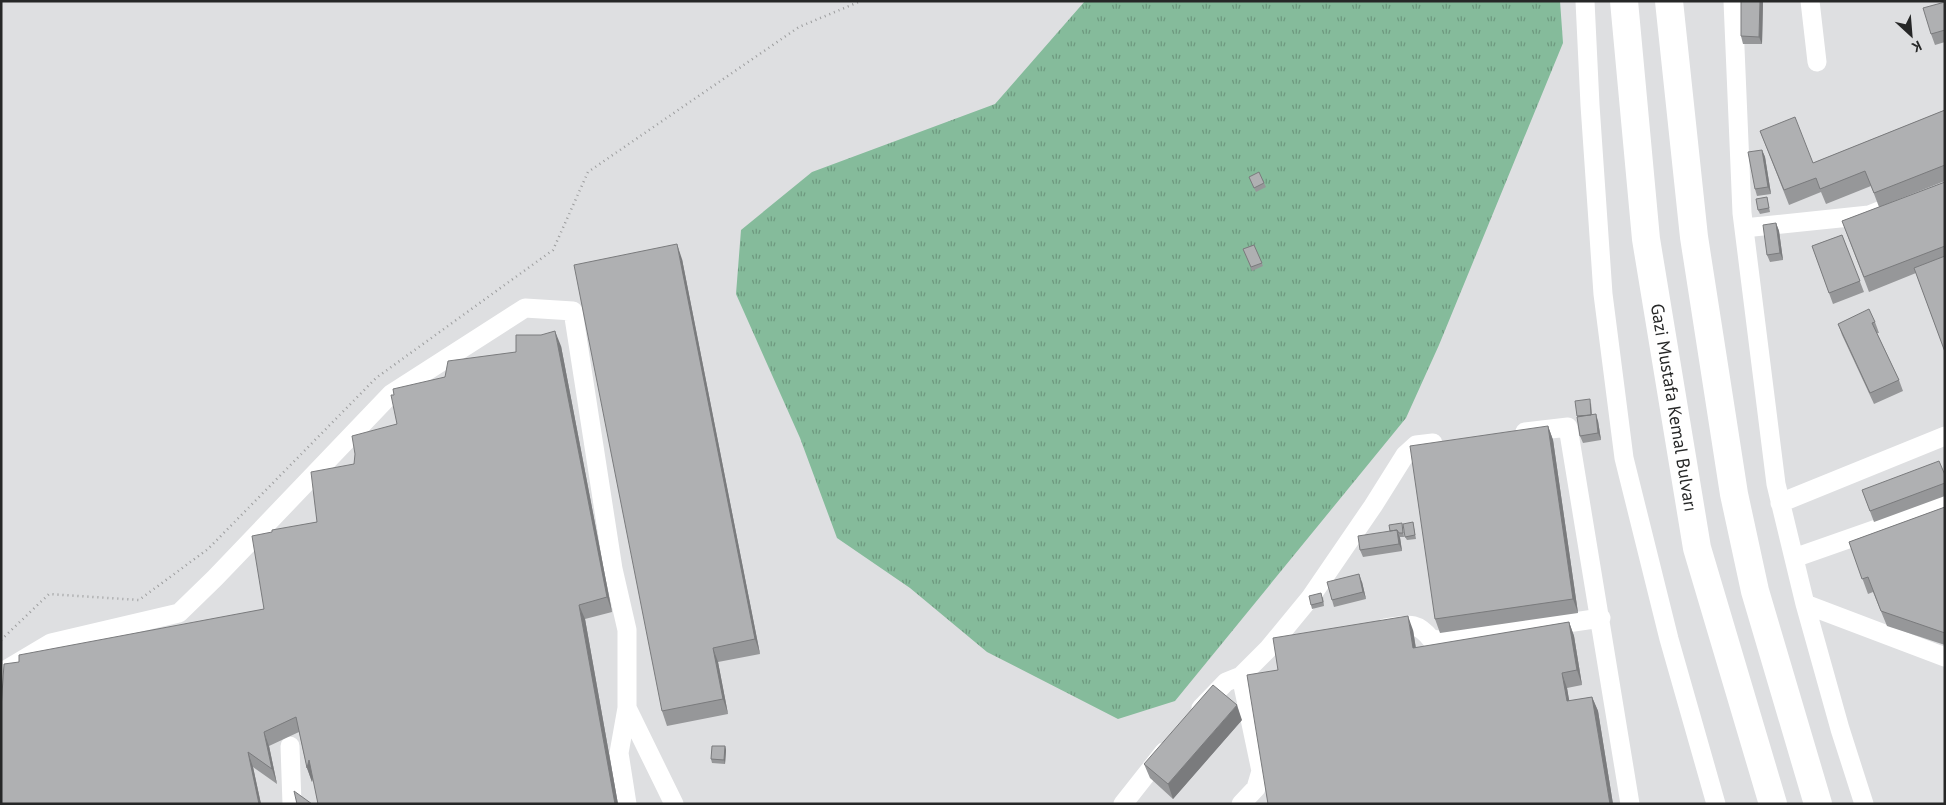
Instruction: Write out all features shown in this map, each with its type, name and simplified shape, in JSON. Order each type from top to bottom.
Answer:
[{"type":"highway","name":"Gazi Mustafa Kemal Bulvarı","points":[[1624,1],[1646,239],[1697,548],[1772,804]]},
{"type":"highway","points":[[1669,1],[1694,238],[1734,494],[1754,591],[1818,804]]},
{"type":"street","points":[[1585,1],[1602,294],[1624,458],[1669,639],[1716,804]]},
{"type":"street","points":[[1733,1],[1744,228],[1776,484],[1805,604],[1840,729],[1864,804]]},
{"type":"street","points":[[1810,1],[1817,62]]},
{"type":"street","points":[[1744,228],[1869,215],[1894,205]]},
{"type":"street","points":[[1,674],[51,643],[179,613],[215,578],[391,394],[525,308],[573,311],[613,569],[626,630],[627,708],[618,753],[627,804]]},
{"type":"street","points":[[1511,434],[1568,427],[1601,618],[1630,804]]},
{"type":"street","points":[[1780,503],[1945,436]]},
{"type":"street","points":[[1187,724],[1226,682],[1241,676],[1268,649],[1310,598],[1373,506],[1405,455],[1416,445],[1454,441]]},
{"type":"street","points":[[1794,558],[1945,505]]},
{"type":"street","points":[[1805,604],[1945,657]]},
{"type":"street","points":[[1366,632],[1412,624],[1424,630],[1431,640],[1445,641],[1601,618]]},
{"type":"street","points":[[1268,649],[1292,644]]},
{"type":"street","points":[[1241,676],[1261,771],[1256,788],[1241,804]]},
{"type":"street","points":[[627,708],[674,804]]},
{"type":"street","points":[[1123,804],[1175,739]]},
{"type":"street","points":[[290,746],[292,804]]},
{"type":"path","points":[[1,640],[49,594],[139,600],[208,549],[376,378],[553,250],[588,172],[798,27],[861,1]]},
{"type":"green space","points":[[1085,1],[1560,1],[1563,43],[1439,345],[1406,418],[1175,701],[1118,719],[987,652],[910,588],[837,538],[800,438],[736,294],[741,230],[812,172],[995,104]]},
{"type":"building","points":[[1741,1],[1760,1],[1759,37],[1741,36]]},
{"type":"building","points":[[1945,2],[1945,30],[1931,34],[1923,8]]},
{"type":"building","points":[[1945,110],[1945,165],[1874,193],[1865,171],[1820,189],[1816,178],[1784,190],[1760,131],[1795,117],[1813,163]]},
{"type":"building","points":[[1762,150],[1768,187],[1755,189],[1748,152]]},
{"type":"building","points":[[1259,172],[1264,183],[1254,188],[1249,177]]},
{"type":"building","points":[[1945,182],[1945,246],[1864,277],[1842,221]]},
{"type":"building","points":[[1767,197],[1769,208],[1758,210],[1756,199]]},
{"type":"building","points":[[1776,223],[1780,253],[1767,255],[1763,225]]},
{"type":"building","points":[[1842,235],[1860,281],[1829,293],[1812,246]]},
{"type":"building","points":[[677,244],[755,639],[713,648],[723,699],[662,711],[574,265]]},
{"type":"building","points":[[1254,245],[1262,263],[1251,267],[1243,249]]},
{"type":"building","points":[[1945,256],[1945,352],[1914,268]]},
{"type":"building","points":[[1869,309],[1875,322],[1872,323],[1899,380],[1870,393],[1838,324]]},
{"type":"building","points":[[555,331],[607,597],[579,605],[615,804],[318,804],[309,760],[307,768],[296,717],[264,732],[272,769],[248,752],[259,804],[1,804],[1,709],[4,664],[19,662],[19,655],[264,609],[252,536],[272,532],[272,530],[317,522],[311,472],[354,464],[355,454],[352,436],[397,424],[391,395],[394,395],[393,389],[445,377],[448,361],[516,352],[516,335],[541,335]]},
{"type":"building","points":[[1590,399],[1591,415],[1577,416],[1575,401]]},
{"type":"building","points":[[1596,414],[1598,433],[1580,436],[1577,417]]},
{"type":"building","points":[[1548,426],[1573,599],[1435,619],[1410,446]]},
{"type":"building","points":[[1939,461],[1945,475],[1945,483],[1870,511],[1862,490]]},
{"type":"building","points":[[1945,507],[1945,633],[1881,611],[1868,577],[1862,579],[1849,542]]},
{"type":"building","points":[[1413,522],[1415,535],[1405,537],[1403,524]]},
{"type":"building","points":[[1402,523],[1403,533],[1399,533],[1397,530],[1390,531],[1389,525]]},
{"type":"building","points":[[1397,530],[1399,544],[1360,550],[1358,536]]},
{"type":"building","points":[[1359,574],[1363,592],[1332,600],[1327,582]]},
{"type":"building","points":[[1321,593],[1323,602],[1311,605],[1309,596]]},
{"type":"building","points":[[1408,616],[1413,648],[1569,622],[1577,670],[1562,673],[1567,701],[1592,697],[1610,804],[1268,804],[1247,675],[1278,670],[1273,638]]},
{"type":"building","points":[[1213,685],[1237,705],[1168,784],[1144,764]]},
{"type":"building","points":[[712,746],[725,746],[724,760],[711,759]]},
{"type":"building","points":[[294,791],[312,804],[297,804]]}]
